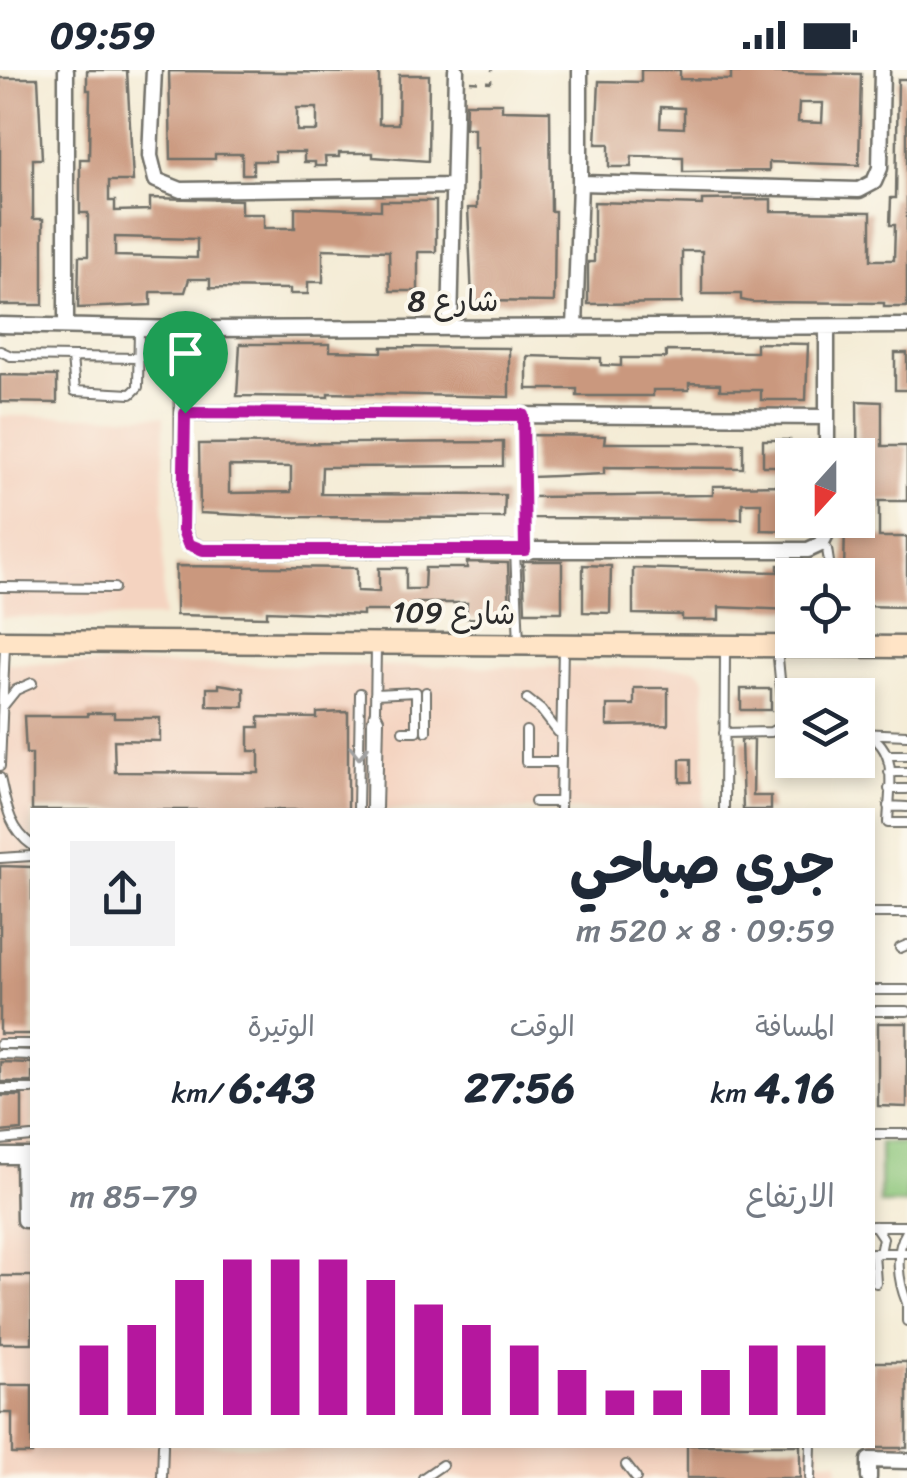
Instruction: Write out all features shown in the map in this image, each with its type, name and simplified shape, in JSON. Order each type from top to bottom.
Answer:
[{"type":"street","points":[[66,70],[66,326]]},
{"type":"street","points":[[154,70],[150,156],[156,180],[181,190],[453,186]]},
{"type":"street","points":[[575,328],[580,70]]},
{"type":"street","points":[[580,183],[860,190],[874,182],[880,168],[882,70]]},
{"type":"street","points":[[450,328],[456,75]]},
{"type":"street","name":"شارع 8","points":[[0,325],[184,329],[907,326]]},
{"type":"street","points":[[828,326],[828,438]]},
{"type":"street","points":[[184,329],[183,530],[188,544],[203,550],[808,550],[822,544],[825,538]]},
{"type":"street","points":[[185,413],[827,417]]},
{"type":"street","name":"شارع 109","points":[[2,641],[775,646]]},
{"type":"street","name":"شارع 109","points":[[875,645],[907,647]]},
{"type":"street","points":[[0,1156],[28,1156],[24,1220],[30,1220]]},
{"type":"street","points":[[869,1478],[869,1460],[907,1461]]},
{"type":"lane","points":[[72,357],[75,391],[131,394],[136,390],[139,328]]},
{"type":"lane","points":[[0,351],[10,356],[138,358]]},
{"type":"lane","points":[[519,644],[523,415]]},
{"type":"lane","points":[[822,544],[828,558]]},
{"type":"lane","points":[[0,587],[114,588]]},
{"type":"lane","points":[[1,761],[2,641]]},
{"type":"lane","points":[[374,808],[372,721],[377,643]]},
{"type":"lane","points":[[535,802],[560,806],[562,645]]},
{"type":"lane","points":[[724,647],[724,808]]},
{"type":"lane","points":[[4,705],[16,690],[32,683]]},
{"type":"lane","points":[[376,694],[421,692]]},
{"type":"lane","points":[[402,731],[416,731],[421,692]]},
{"type":"lane","points":[[421,692],[426,731]]},
{"type":"lane","points":[[358,808],[360,693]]},
{"type":"lane","points":[[527,699],[560,735]]},
{"type":"lane","points":[[526,731],[526,762],[560,762]]},
{"type":"lane","points":[[724,734],[775,731]]},
{"type":"lane","points":[[875,734],[907,735]]},
{"type":"lane","points":[[875,738],[889,755],[888,823],[907,823]]},
{"type":"lane","points":[[889,755],[907,756]]},
{"type":"lane","points":[[889,772],[907,772]]},
{"type":"lane","points":[[0,778],[11,822],[30,844]]},
{"type":"lane","points":[[889,789],[907,789]]},
{"type":"lane","points":[[888,806],[907,807]]},
{"type":"lane","points":[[0,858],[30,856]]},
{"type":"lane","points":[[875,912],[904,913]]},
{"type":"lane","points":[[875,990],[907,990]]},
{"type":"lane","points":[[877,1011],[907,1011]]},
{"type":"lane","points":[[0,1044],[30,1044]]},
{"type":"lane","points":[[0,1054],[30,1055]]},
{"type":"lane","points":[[0,1089],[30,1089]]},
{"type":"lane","points":[[875,1134],[907,1134]]},
{"type":"lane","points":[[0,1140],[30,1137]]},
{"type":"lane","points":[[875,1226],[907,1228],[900,1284],[907,1304],[907,1321]]},
{"type":"lane","points":[[875,1227],[883,1238],[876,1252],[876,1283]]},
{"type":"lane","points":[[876,1252],[904,1253]]},
{"type":"lane","points":[[162,1478],[164,1448]]},
{"type":"lane","points":[[810,1478],[811,1448]]},
{"type":"lane","points":[[423,1478],[442,1465]]},
{"type":"lane","points":[[626,1466],[636,1478]]},
{"type":"path","points":[[456,75],[492,82],[492,70]]},
{"type":"shaded area","points":[[0,416],[164,416],[163,617],[0,618]]},
{"type":"shaded area","points":[[0,663],[696,668],[705,678],[704,808],[30,808],[30,1448],[820,1448],[820,1461],[838,1461],[838,1478],[0,1478]]},
{"type":"green space","points":[[880,1143],[907,1143],[907,1204],[880,1204]]},
{"type":"building","points":[[87,70],[127,70],[133,181],[109,181],[109,201],[115,201],[115,211],[150,210],[150,198],[241,200],[241,214],[264,214],[264,228],[295,228],[295,207],[381,210],[381,201],[436,201],[436,252],[418,252],[418,291],[390,291],[389,251],[323,249],[323,282],[308,282],[308,294],[290,294],[290,289],[210,288],[210,279],[189,279],[185,292],[151,292],[151,305],[78,308],[79,256],[88,256],[88,213],[80,213],[80,159],[89,159]],"holes":[[[115,237],[197,239],[197,258],[115,256]]]},
{"type":"building","points":[[641,70],[680,70],[680,79],[731,80],[731,72],[861,74],[859,165],[769,162],[769,171],[683,172],[683,157],[632,156],[631,167],[609,167],[609,144],[596,144],[599,81],[641,82]],"holes":[[[799,103],[823,103],[822,123],[798,122]],[[661,107],[684,108],[684,128],[660,127]]]},
{"type":"building","points":[[169,71],[379,73],[379,124],[398,124],[399,75],[429,75],[428,161],[373,157],[373,153],[339,153],[339,157],[325,157],[326,166],[315,166],[315,162],[304,162],[304,152],[275,152],[275,161],[253,161],[253,174],[242,174],[242,154],[215,154],[215,159],[171,159]],"holes":[[[297,108],[317,108],[317,131],[297,131]]]},
{"type":"building","points":[[0,78],[38,78],[42,159],[33,159],[33,219],[43,219],[43,305],[0,305]]},
{"type":"building","points":[[898,79],[907,79],[907,307],[884,307],[884,303],[751,302],[741,300],[741,294],[702,294],[702,251],[682,251],[682,303],[588,304],[588,262],[594,262],[594,202],[702,205],[702,200],[771,199],[771,211],[871,212],[871,260],[894,260],[895,225],[890,225],[891,198],[896,198]]},
{"type":"building","points":[[466,103],[502,103],[502,110],[550,111],[554,302],[472,301],[468,208],[477,208],[477,148],[474,128],[465,128]]},
{"type":"building","points":[[756,343],[808,344],[806,400],[761,400],[761,390],[720,390],[720,384],[689,383],[689,390],[653,390],[653,396],[577,396],[577,389],[527,389],[527,356],[601,358],[601,365],[621,366],[621,358],[666,358],[666,351],[756,352]]},
{"type":"building","points":[[240,344],[330,344],[330,351],[382,352],[382,347],[509,348],[509,397],[328,393],[328,397],[237,396]]},
{"type":"building","points":[[895,353],[907,353],[907,390],[895,390]]},
{"type":"building","points":[[0,375],[57,376],[57,403],[0,402]]},
{"type":"building","points":[[857,401],[882,402],[882,446],[907,446],[907,501],[879,501],[879,537],[907,537],[907,607],[875,606],[875,558],[844,558],[845,538],[875,538],[875,438],[857,438]]},
{"type":"building","points":[[532,435],[605,436],[604,443],[743,443],[743,468],[604,467],[604,474],[532,477]]},
{"type":"building","points":[[763,440],[775,440],[775,466],[763,466]]},
{"type":"building","points":[[503,442],[503,466],[322,467],[321,494],[505,495],[504,518],[200,513],[199,444]],"holes":[[[229,466],[291,467],[291,492],[229,493]]]},
{"type":"building","points":[[775,485],[775,530],[761,530],[761,503],[742,503],[742,519],[532,518],[532,497],[713,495],[713,486]]},
{"type":"building","points":[[523,561],[562,561],[562,612],[525,612]]},
{"type":"building","points":[[467,562],[508,563],[510,619],[466,618],[467,603],[414,603],[414,619],[405,619],[405,611],[363,611],[363,615],[267,611],[267,617],[176,615],[176,566],[357,568],[357,591],[379,592],[379,568],[406,568],[406,589],[424,589],[425,568],[467,568]]},
{"type":"building","points":[[583,565],[611,566],[610,613],[583,612]]},
{"type":"building","points":[[633,568],[775,572],[775,609],[719,607],[719,620],[633,614]]},
{"type":"building","points":[[219,684],[244,688],[244,707],[207,706],[207,688],[219,688]]},
{"type":"building","points":[[634,688],[668,688],[668,725],[607,726],[607,705],[634,705]]},
{"type":"building","points":[[741,689],[771,689],[771,710],[741,710]]},
{"type":"building","points":[[348,712],[348,808],[32,808],[32,754],[26,754],[24,716],[114,713],[114,718],[160,718],[160,741],[114,740],[115,772],[259,773],[259,751],[249,751],[249,727],[259,727],[259,717],[317,718],[317,713]]},
{"type":"building","points":[[741,740],[754,740],[753,796],[771,796],[771,808],[743,808]]},
{"type":"building","points":[[680,759],[691,759],[691,782],[680,782]]},
{"type":"building","points":[[0,866],[30,867],[30,1034],[0,1034]]},
{"type":"building","points":[[878,1023],[907,1023],[907,1107],[878,1106]]},
{"type":"building","points":[[0,1062],[30,1063],[30,1082],[0,1082]]},
{"type":"building","points":[[0,1096],[22,1096],[22,1130],[0,1132]]},
{"type":"building","points":[[0,1276],[30,1276],[30,1343],[0,1343]]},
{"type":"building","points":[[875,1362],[907,1362],[907,1448],[875,1448]]},
{"type":"building","points":[[0,1385],[30,1385],[32,1454],[12,1454],[12,1413],[0,1413]]},
{"type":"building","points":[[687,1448],[800,1448],[800,1478],[687,1478]]},
{"type":"route","points":[[185,413],[523,415],[525,550],[203,550],[188,544],[183,530],[185,413]]}]
